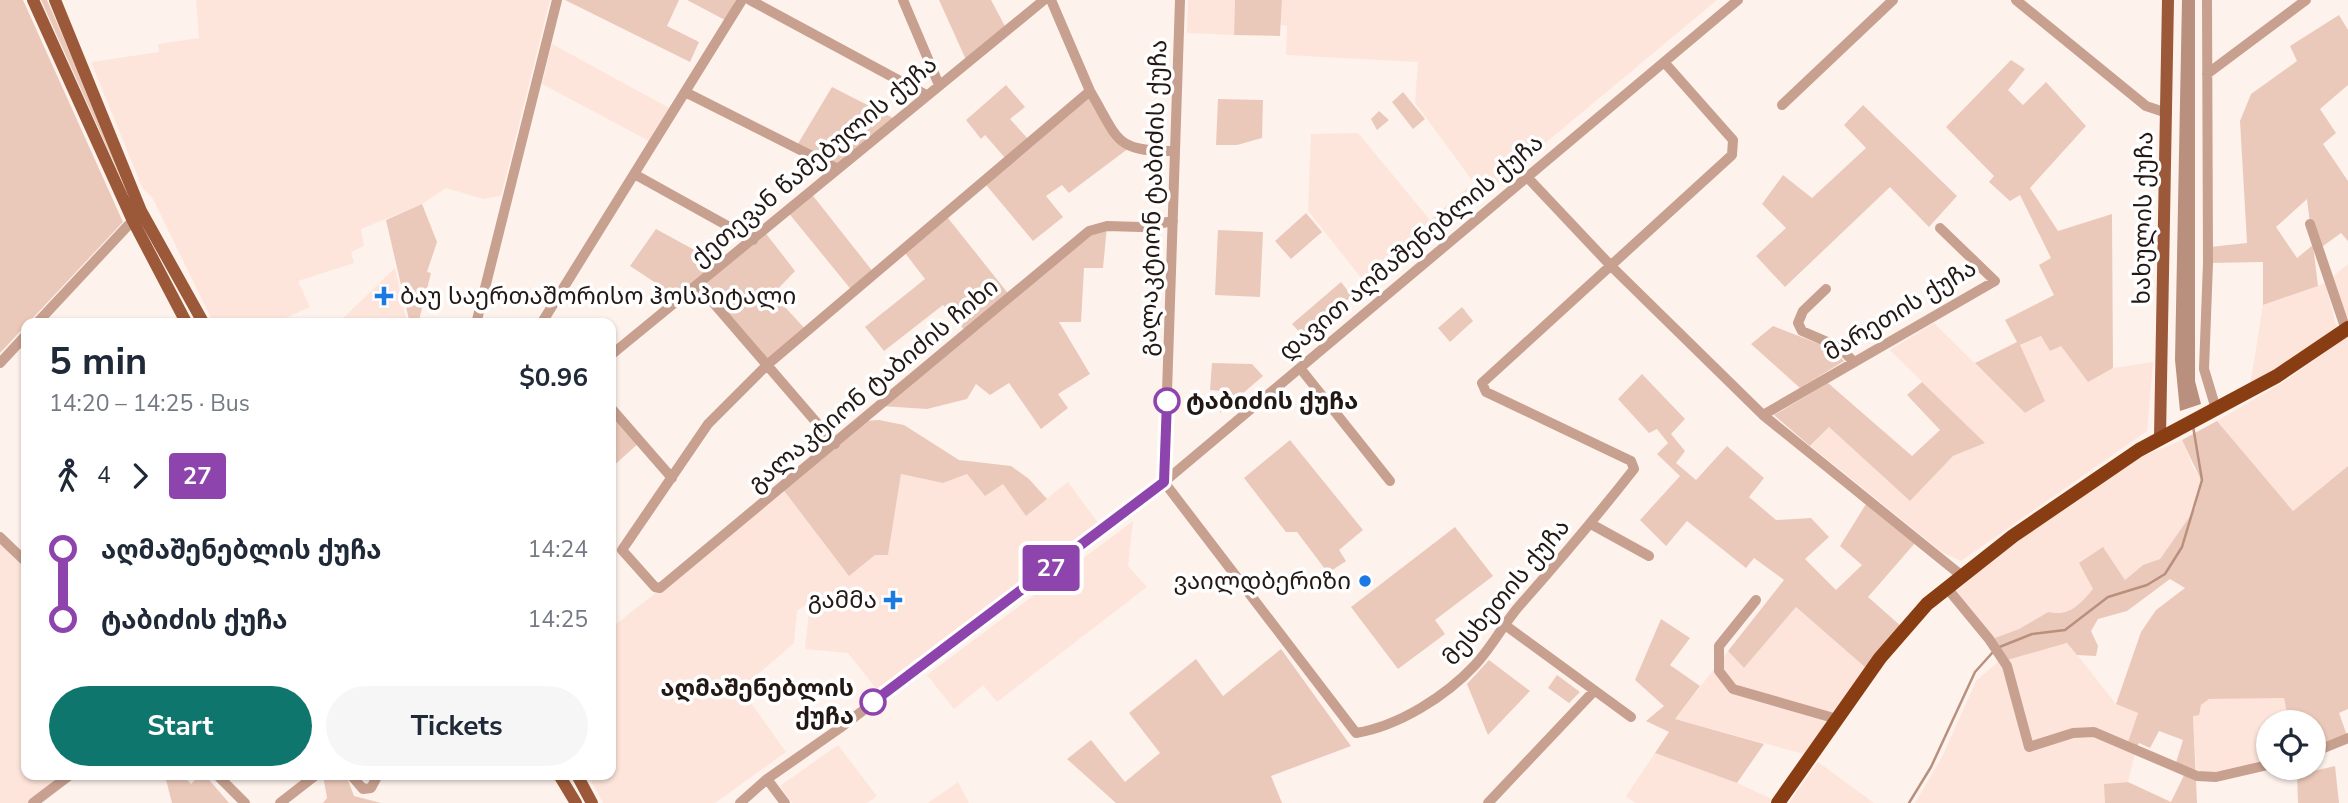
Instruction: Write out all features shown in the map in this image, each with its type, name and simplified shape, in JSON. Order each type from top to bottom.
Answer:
[{"type":"highway","points":[[1778,803],[1880,658],[1927,604],[2013,536],[2160,437],[2277,376],[2347,329]]},
{"type":"main road","points":[[33,0],[184,318]]},
{"type":"main road","points":[[55,0],[137,216],[200,318]]},
{"type":"main road","name":"ხახულის ქუჩა","points":[[2160,437],[2168,0]]},
{"type":"main road","points":[[562,780],[576,803]]},
{"type":"main road","points":[[580,780],[592,803]]},
{"type":"street","points":[[478,318],[557,0]]},
{"type":"street","points":[[545,318],[687,93],[742,0]]},
{"type":"street","points":[[750,0],[926,95]]},
{"type":"street","points":[[903,0],[939,85]]},
{"type":"street","name":"ქეთევან წამებულის ქუჩა","points":[[616,351],[1044,0]]},
{"type":"street","points":[[1051,0],[1090,91],[1116,135],[1129,148],[1140,152],[1175,151]]},
{"type":"street","name":"გალაკტიონ ტაბიძის ქუჩა","points":[[1164,482],[1180,0]]},
{"type":"street","name":"დავით აღმაშენებლის ქუჩა","points":[[740,803],[767,779],[1164,482],[1738,0]]},
{"type":"street","points":[[1782,105],[1893,0]]},
{"type":"street","points":[[2016,0],[2147,106],[2167,113]]},
{"type":"street","points":[[2207,0],[2208,263],[2204,369],[2216,409]]},
{"type":"street","points":[[2207,74],[2306,0]]},
{"type":"street","points":[[1612,267],[1732,155],[1734,148],[1733,141],[1664,62]]},
{"type":"street","points":[[616,414],[672,478],[708,424],[767,365],[1090,91]]},
{"type":"street","points":[[687,93],[838,169]]},
{"type":"street","points":[[636,175],[753,240]]},
{"type":"street","points":[[1527,177],[1612,267],[1763,415],[1962,576]]},
{"type":"street","points":[[42,318],[137,216]]},
{"type":"street","name":"გალაკტიონ ტაბიძის ჩიხი","points":[[672,478],[622,550],[655,587],[660,588],[1089,231],[1107,226],[1141,227],[1173,221]]},
{"type":"street","points":[[2310,224],[2347,329]]},
{"type":"street","name":"მარეთის ქუჩა","points":[[1763,415],[1995,281],[1940,228]]},
{"type":"street","name":"მესხეთის ქუჩა","points":[[1164,482],[1356,733],[1372,730],[1419,708],[1452,687],[1477,664],[1505,625],[1633,469],[1634,463],[1486,392],[1482,383],[1612,267]]},
{"type":"street","points":[[698,285],[835,444]]},
{"type":"street","points":[[1826,289],[1803,311],[1798,323],[1802,331],[1839,347],[1854,362]]},
{"type":"street","points":[[0,363],[21,340]]},
{"type":"street","points":[[1300,368],[1390,481]]},
{"type":"street","points":[[1591,523],[1649,556]]},
{"type":"street","points":[[0,537],[21,557]]},
{"type":"street","points":[[1947,588],[2003,659],[2029,747],[2073,733],[2094,732],[2197,776],[2216,777],[2256,768]]},
{"type":"street","points":[[1756,600],[1719,646],[1719,671],[1733,689],[1837,719]]},
{"type":"street","points":[[1505,625],[1631,717]]},
{"type":"street","points":[[1489,803],[1594,691]]},
{"type":"street","points":[[2326,747],[2348,738]]},
{"type":"street","points":[[767,779],[785,803]]},
{"type":"street","points":[[33,803],[63,780]]},
{"type":"street","points":[[222,780],[245,803]]},
{"type":"street","points":[[280,803],[310,780]]},
{"type":"street","points":[[355,780],[363,789],[371,788],[375,780]]},
{"type":"shaded area","points":[[0,0],[23,0],[123,222],[33,318],[21,318],[21,331],[0,353]]},
{"type":"shaded area","points":[[41,0],[47,0],[134,199],[131,201]]},
{"type":"shaded area","points":[[196,0],[550,0],[501,196],[483,199],[446,188],[422,204],[361,229],[364,246],[351,252],[354,263],[298,281],[310,307],[285,318],[211,318],[153,199],[142,187],[91,62],[159,52],[158,44],[199,38]]},
{"type":"shaded area","points":[[565,0],[679,0],[667,26],[699,42],[690,62]]},
{"type":"shaded area","points":[[687,0],[736,0],[725,20]]},
{"type":"shaded area","points":[[939,0],[991,0],[1007,30],[967,62]]},
{"type":"shaded area","points":[[1188,0],[1235,0],[1234,35],[1187,33]]},
{"type":"shaded area","points":[[1235,0],[1282,0],[1280,36],[1234,35]]},
{"type":"shaded area","points":[[1282,0],[1717,0],[1483,195],[1415,103],[1418,62],[1286,55],[1287,26],[1281,25]]},
{"type":"shaded area","points":[[2182,0],[2195,0],[2195,381],[2201,404],[2180,411],[2175,360]]},
{"type":"shaded area","points":[[2339,15],[2348,30],[2348,85],[2320,109],[2336,133],[2323,144],[2348,181],[2348,241],[2341,233],[2319,249],[2310,224],[2307,199],[2276,227],[2297,258],[2313,245],[2318,286],[2263,305],[2263,262],[2209,263],[2210,247],[2247,243],[2240,121],[2251,94],[2297,61],[2290,46]]},
{"type":"shaded area","points":[[552,44],[671,109],[651,142],[542,84]]},
{"type":"shaded area","points":[[2011,60],[2025,69],[2008,90],[2023,105],[2046,82],[2086,126],[2030,188],[2058,231],[2112,214],[2113,368],[2088,382],[2061,346],[2050,351],[2041,336],[2020,345],[2045,401],[2025,413],[1975,363],[2017,342],[2005,320],[2054,295],[2039,265],[2051,258],[2020,195],[2010,201],[1989,182],[1994,176],[1946,127]]},
{"type":"shaded area","points":[[1006,85],[1025,107],[1010,119],[1029,140],[1090,91],[1129,148],[1069,193],[1062,185],[1046,196],[1063,217],[1033,241],[982,180],[1006,159],[985,135],[981,139],[966,120]]},
{"type":"shaded area","points":[[832,87],[897,120],[838,169],[796,147]]},
{"type":"shaded area","points":[[1403,92],[1425,119],[1413,129],[1392,102]]},
{"type":"shaded area","points":[[1218,99],[1263,100],[1262,138],[1237,145],[1216,145]]},
{"type":"shaded area","points":[[1863,105],[1957,196],[1929,227],[1890,187],[1785,287],[1756,256],[1786,228],[1762,204],[1783,175],[1812,198],[1866,148],[1844,125]]},
{"type":"shaded area","points":[[1379,111],[1389,120],[1377,130],[1371,119]]},
{"type":"shaded area","points":[[1358,133],[1430,220],[1467,188],[1476,199],[1370,289],[1308,211],[1311,134]]},
{"type":"shaded area","points":[[810,192],[874,273],[853,292],[787,211]]},
{"type":"shaded area","points":[[422,204],[437,242],[427,272],[431,273],[420,318],[409,318],[386,220]]},
{"type":"shaded area","points":[[944,213],[1011,297],[1089,231],[1107,226],[1103,268],[1084,268],[1081,322],[1059,322],[1090,374],[1058,394],[1068,408],[1041,429],[1009,383],[990,395],[976,384],[967,399],[927,409],[881,406],[967,333],[943,305],[884,351],[865,327],[925,279],[902,249]]},
{"type":"shaded area","points":[[1306,213],[1322,232],[1291,259],[1275,241]]},
{"type":"shaded area","points":[[656,229],[722,265],[764,231],[795,271],[773,294],[807,331],[767,365],[698,285],[680,299],[630,266]]},
{"type":"shaded area","points":[[1218,230],[1263,232],[1260,297],[1215,295]]},
{"type":"shaded area","points":[[2348,264],[2348,317],[2346,319],[2332,277]]},
{"type":"shaded area","name":"ბაუ საერთაშორისო ჰოსპიტალი","points":[[395,268],[406,318],[343,318]]},
{"type":"shaded area","points":[[1341,282],[1352,296],[1304,337],[1292,324]]},
{"type":"shaded area","points":[[2325,283],[2337,329],[2250,386],[2263,305]]},
{"type":"shaded area","points":[[1462,307],[1473,321],[1450,342],[1438,328]]},
{"type":"shaded area","points":[[1934,323],[2025,413],[2044,401],[2019,346],[2041,336],[2050,351],[2061,346],[2088,381],[2113,368],[2153,362],[2147,431],[1961,561],[1942,552],[1811,446],[1829,427],[1910,501],[1953,456],[1984,443],[1890,350]]},
{"type":"shaded area","points":[[1773,326],[1835,350],[1844,361],[1800,388],[1751,344]]},
{"type":"shaded area","points":[[2348,336],[2348,466],[2293,511],[2217,421],[2282,383]]},
{"type":"shaded area","points":[[1212,363],[1252,364],[1263,376],[1220,413],[1221,391],[1210,390]]},
{"type":"shaded area","points":[[1642,374],[1685,419],[1671,434],[1685,451],[1676,463],[1696,480],[1727,446],[1764,478],[1749,497],[1776,520],[1811,518],[1829,537],[1805,559],[1836,590],[1862,565],[1840,546],[1866,504],[1915,543],[1868,597],[1902,627],[1866,668],[1796,607],[1744,668],[1728,651],[1784,580],[1754,558],[1746,568],[1687,521],[1666,546],[1640,520],[1680,476],[1657,454],[1668,443],[1657,429],[1649,433],[1618,399]]},
{"type":"shaded area","points":[[1922,382],[1985,443],[1953,456],[1910,501],[1829,427],[1810,446],[1774,415],[1828,383],[1912,456],[1940,430],[1907,395]]},
{"type":"shaded area","points":[[616,414],[640,442],[616,464]]},
{"type":"shaded area","points":[[879,420],[904,425],[959,460],[1011,466],[1029,479],[1047,499],[1026,516],[1003,484],[985,496],[967,474],[943,483],[901,474],[888,555],[875,555],[849,576],[782,488],[863,421]]},
{"type":"shaded area","points":[[2217,421],[2293,511],[2348,466],[2348,709],[2339,713],[2348,738],[2326,747],[2326,710],[2286,710],[2284,698],[2209,699],[2201,705],[2199,715],[2193,716],[2197,803],[2105,803],[2104,784],[2128,782],[2171,802],[2186,771],[2175,766],[2183,740],[2159,731],[2150,748],[2139,743],[2136,749],[2127,745],[2138,713],[2116,704],[2141,632],[2156,610],[2185,588],[2170,579],[2127,611],[2098,619],[2091,631],[2098,646],[2096,656],[2077,655],[2067,643],[2007,660],[1992,639],[2019,629],[2048,612],[2062,613],[2079,604],[2093,589],[2079,563],[2103,547],[2125,580],[2143,565],[2160,559],[2195,509],[2201,480],[2182,440]]},
{"type":"shaded area","points":[[1290,440],[1363,530],[1339,550],[1346,561],[1328,573],[1297,532],[1286,532],[1244,478]]},
{"type":"shaded area","points":[[2182,440],[2194,469],[2202,480],[2195,509],[2160,559],[2143,565],[2125,580],[2103,548],[2093,589],[2076,609],[2058,614],[2048,612],[2019,629],[1992,639],[1955,592],[2009,547],[2141,457]]},
{"type":"shaded area","points":[[901,474],[943,483],[967,474],[1003,483],[1026,515],[1068,482],[1099,524],[878,691],[848,653],[805,649],[810,602],[797,611],[794,643],[741,689],[786,752],[715,803],[603,803],[591,780],[616,780],[616,624],[785,491],[849,575],[875,555],[888,555]]},
{"type":"shaded area","points":[[1133,521],[1128,566],[1147,587],[997,702],[983,685],[954,709],[927,675]]},
{"type":"shaded area","points":[[1455,527],[1493,576],[1435,620],[1445,634],[1398,669],[1351,607]]},
{"type":"shaded area","points":[[0,543],[21,563],[21,780],[56,780],[28,803],[0,803]]},
{"type":"shaded area","points":[[1796,607],[1866,668],[1804,754],[1675,719],[1728,651],[1744,668]]},
{"type":"shaded area","points":[[1661,619],[1690,638],[1670,665],[1700,686],[1675,719],[1764,744],[1737,783],[1655,753],[1669,732],[1646,721],[1664,706],[1635,680]]},
{"type":"shaded area","points":[[2068,643],[2116,704],[2138,713],[2127,745],[2136,749],[2128,782],[2105,784],[2105,803],[1915,803],[1942,757],[1976,681],[1998,662]]},
{"type":"shaded area","points":[[1281,649],[1351,746],[1271,776],[1282,803],[1116,803],[1067,759],[1091,740],[1125,782],[1160,753],[1129,713],[1196,659],[1223,696]]},
{"type":"shaded area","points":[[1489,660],[1530,691],[1488,735],[1467,684]]},
{"type":"shaded area","points":[[1557,675],[1580,692],[1569,703],[1548,688]]},
{"type":"shaded area","points":[[2284,697],[2286,710],[2256,710],[2256,767],[2197,776],[2193,716],[2209,699]]},
{"type":"shaded area","points":[[838,745],[877,796],[867,803],[792,803],[780,786]]},
{"type":"shaded area","points":[[1655,753],[1772,799],[1770,803],[1635,803],[1626,796]]},
{"type":"shaded area","points":[[1818,762],[1874,803],[1789,803]]},
{"type":"shaded area","points":[[2335,766],[2339,803],[2298,803],[2297,780],[2326,780],[2326,768]]},
{"type":"shaded area","points":[[166,780],[187,780],[191,784],[195,780],[209,780],[229,803],[172,803]]},
{"type":"shaded area","points":[[324,780],[348,780],[354,796],[381,803],[323,803],[327,798]]},
{"type":"shaded area","points":[[958,782],[969,803],[928,803]]},
{"type":"waterway","points":[[1997,648],[2032,634],[2065,630],[2108,597],[2147,585],[2165,574],[2182,547],[2202,480],[2193,426]]},
{"type":"waterway","points":[[1909,803],[1931,767],[1975,672],[1993,652]]},
{"type":"bus line","name":"27","points":[[873,702],[1164,482],[1167,401]]},
{"type":"place","name":"ბაუ საერთაშორისო ჰოსპიტალი","points":[[384,296]]},
{"type":"place","name":"ტაბიძის ქუჩა","points":[[1167,401]]},
{"type":"place","name":"ვაილდბერიზი","points":[[1365,581]]},
{"type":"place","name":"გამმა","points":[[893,600]]},
{"type":"place","name":"აღმაშენებლის ქუჩა","points":[[873,702]]}]
